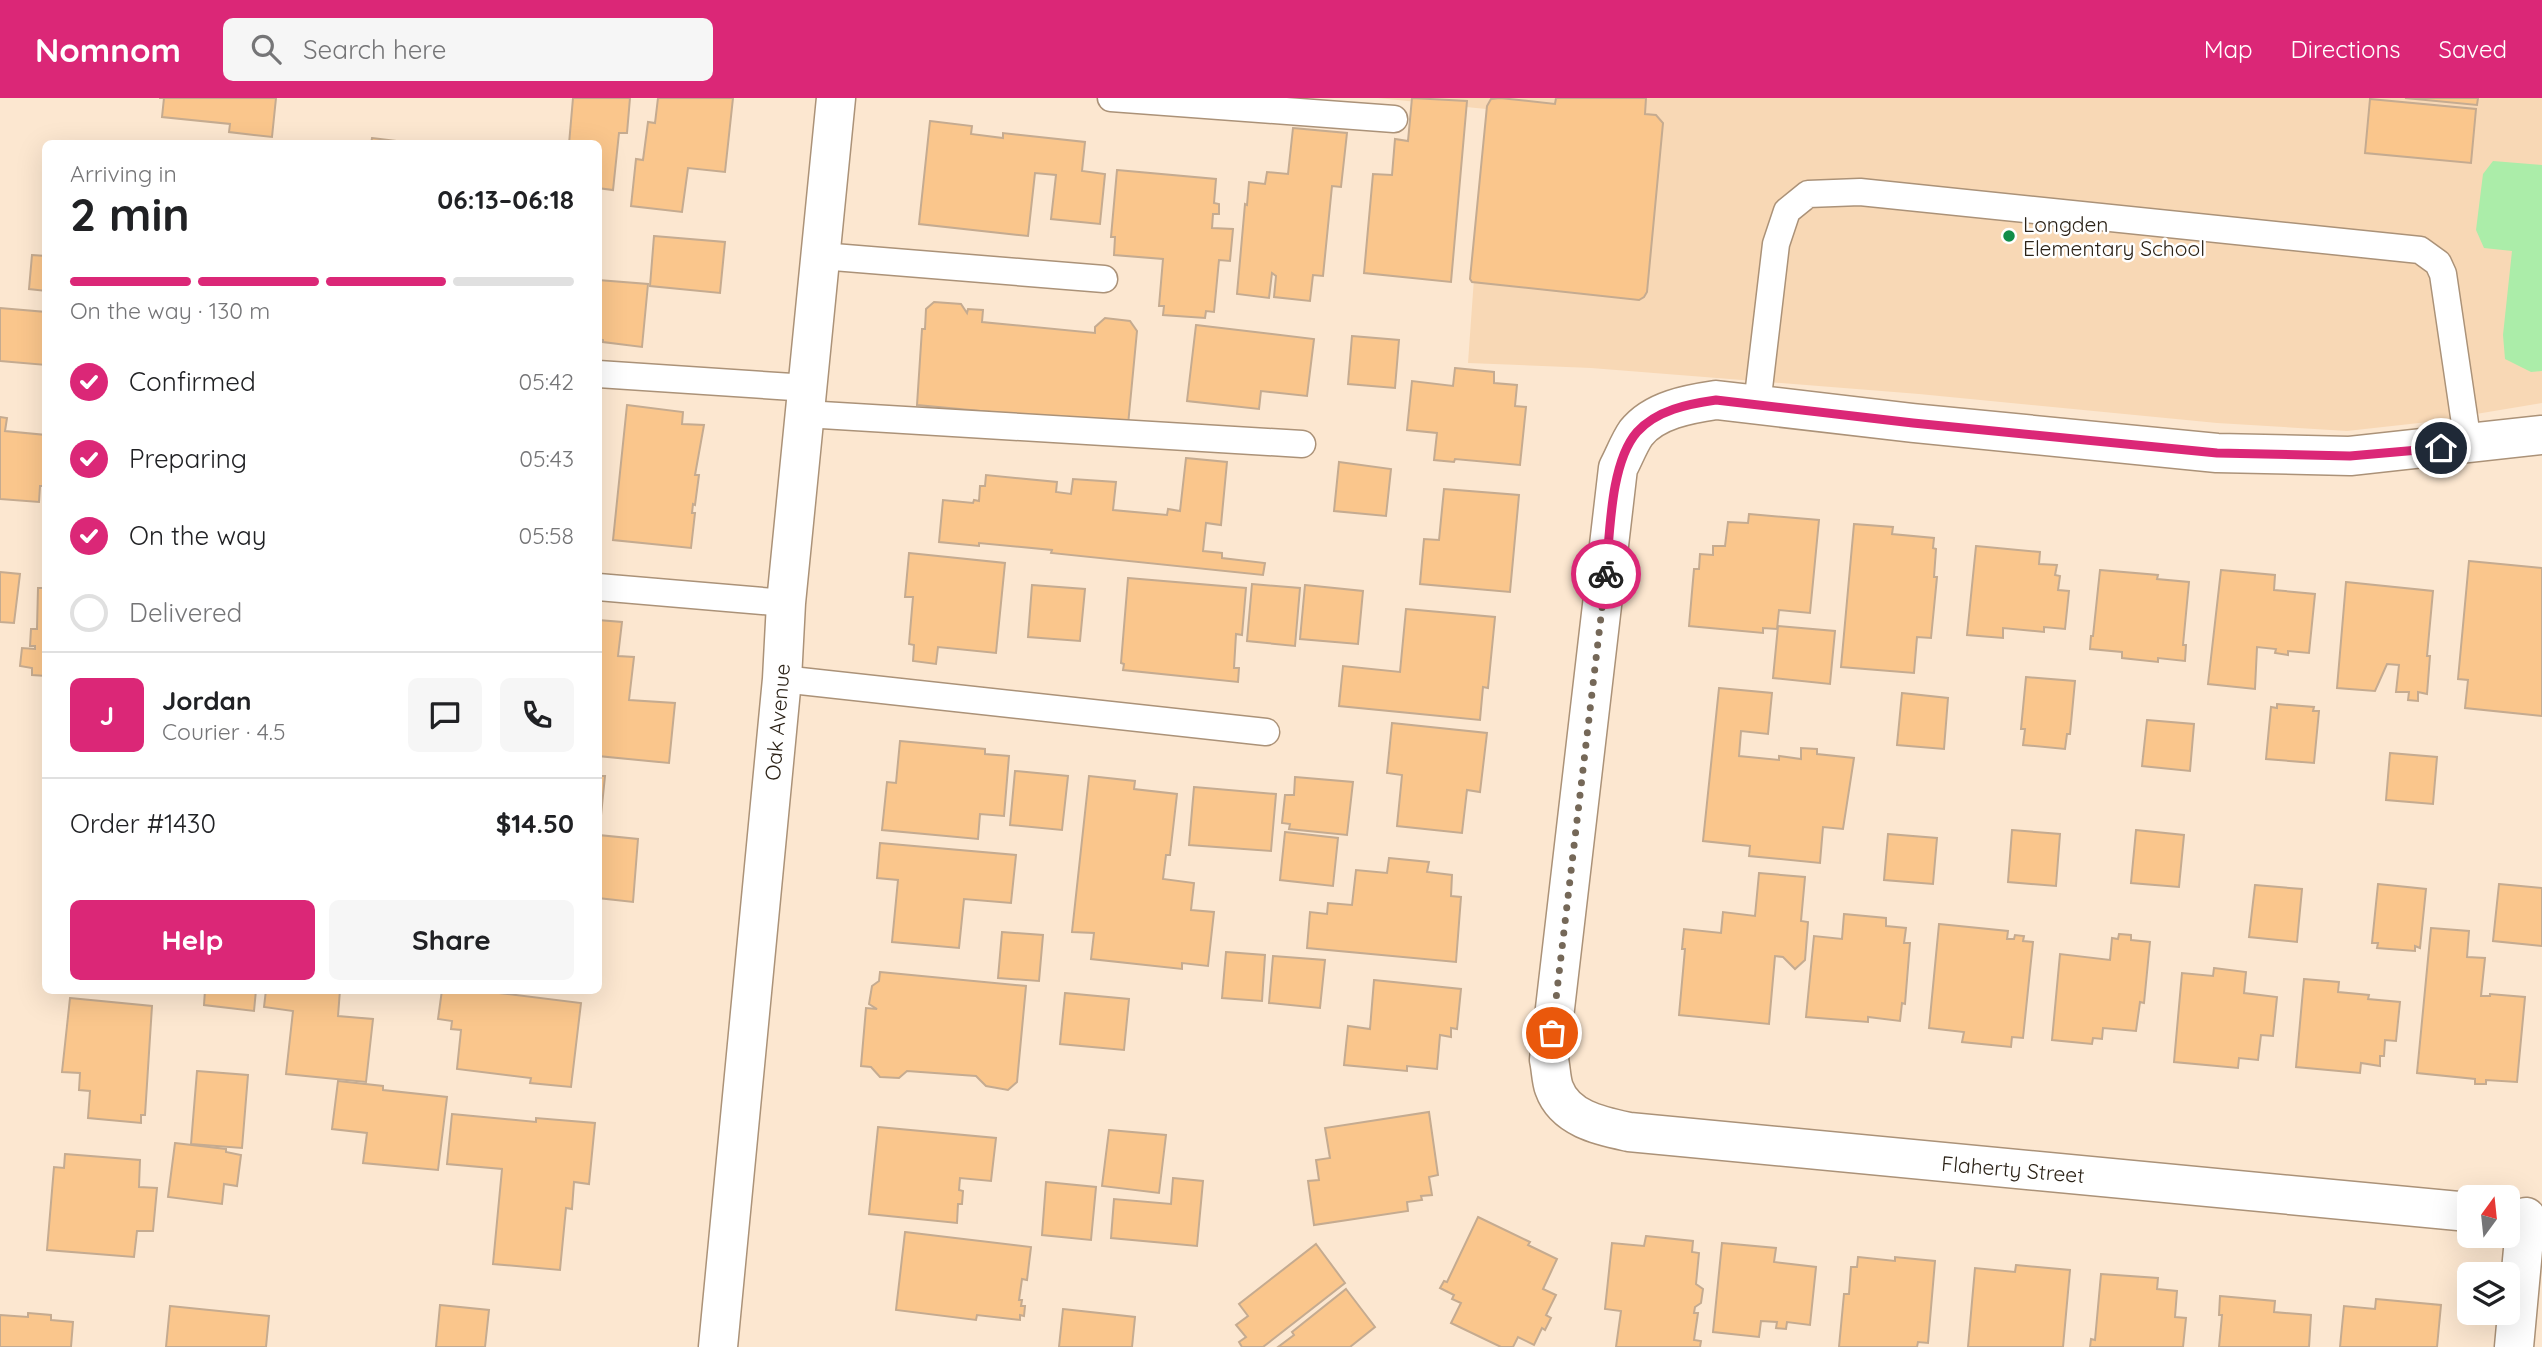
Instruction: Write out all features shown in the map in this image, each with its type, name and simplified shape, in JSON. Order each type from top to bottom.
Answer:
[{"type":"street","name":"Oak Avenue","points":[[718,1347],[782,679],[786,603],[836,98]]},
{"type":"street","name":"Flaherty Street","points":[[1758,405],[1716,400],[1686,404],[1658,416],[1637,432],[1618,468],[1549,1060],[1553,1087],[1564,1105],[1593,1124],[1629,1132],[2457,1211]]},
{"type":"street","points":[[1758,405],[2217,453],[2350,456],[2542,435]]},
{"type":"street","points":[[2514,1347],[2525,1217]]},
{"type":"lane","points":[[1111,98],[1394,119]]},
{"type":"lane","points":[[1758,405],[1776,244],[1787,211],[1808,194],[1860,192],[2420,250],[2434,259],[2443,274],[2468,444]]},
{"type":"lane","points":[[821,256],[1104,279]]},
{"type":"lane","points":[[602,375],[807,401],[1302,444]]},
{"type":"lane","points":[[602,587],[786,603]]},
{"type":"lane","points":[[782,679],[1266,732]]},
{"type":"shaded area","name":"Longden Elementary School","points":[[1378,98],[2542,98],[2542,403],[2428,422],[2347,431],[2217,423],[1919,394],[1591,368],[1468,363],[1486,109]]},
{"type":"green space","points":[[2493,161],[2542,165],[2542,371],[2531,372],[2505,359],[2503,335],[2512,251],[2484,248],[2476,230],[2483,174]]},
{"type":"building","points":[[164,98],[276,98],[272,137],[229,132],[230,124],[162,117]]},
{"type":"building","points":[[573,98],[630,98],[627,133],[619,133],[613,190],[602,189],[602,140],[569,140]]},
{"type":"building","points":[[658,98],[733,98],[725,172],[688,168],[682,212],[631,206],[636,159],[643,160],[648,122],[655,123]]},
{"type":"building","points":[[1412,98],[1467,101],[1451,282],[1364,273],[1373,174],[1392,175],[1395,139],[1408,141]]},
{"type":"building","points":[[1556,98],[1646,98],[1645,114],[1656,115],[1663,123],[1647,292],[1644,297],[1639,300],[1472,282],[1470,279],[1487,106],[1491,99],[1555,104]]},
{"type":"building","points":[[2405,98],[2478,98],[2477,105]]},
{"type":"building","points":[[2370,99],[2476,109],[2471,163],[2365,153]]},
{"type":"building","points":[[930,121],[972,126],[971,134],[1003,138],[1003,133],[1085,142],[1082,171],[1105,174],[1100,224],[1051,219],[1056,175],[1035,173],[1028,236],[919,224]]},
{"type":"building","points":[[1293,128],[1347,133],[1341,187],[1332,186],[1323,276],[1313,275],[1310,301],[1274,297],[1276,276],[1272,273],[1269,298],[1237,294],[1249,182],[1265,184],[1267,172],[1288,174]]},
{"type":"building","points":[[1117,170],[1216,179],[1214,203],[1219,204],[1219,214],[1213,214],[1212,228],[1233,229],[1230,261],[1219,260],[1214,312],[1206,311],[1205,318],[1163,315],[1164,306],[1159,306],[1163,259],[1114,255],[1115,237],[1111,237]]},
{"type":"building","points":[[654,236],[725,242],[720,293],[650,286]]},
{"type":"building","points":[[32,255],[42,256],[42,291],[29,289]]},
{"type":"building","points":[[602,280],[648,284],[642,347],[603,340]]},
{"type":"building","points":[[934,302],[961,304],[967,313],[968,309],[983,310],[982,322],[1095,333],[1095,327],[1105,318],[1130,321],[1137,331],[1128,425],[917,405],[922,329],[925,329],[926,309]]},
{"type":"building","points":[[0,308],[42,312],[42,365],[0,361]]},
{"type":"building","points":[[1196,325],[1314,339],[1307,396],[1261,391],[1259,409],[1187,401]]},
{"type":"building","points":[[1352,336],[1399,340],[1395,388],[1348,384]]},
{"type":"building","points":[[1455,368],[1494,372],[1494,383],[1517,385],[1515,406],[1526,407],[1520,465],[1455,459],[1454,462],[1434,460],[1437,433],[1407,430],[1412,381],[1453,386]]},
{"type":"building","points":[[627,405],[683,412],[682,424],[704,425],[695,475],[699,475],[692,513],[695,513],[691,548],[613,540]]},
{"type":"building","points":[[0,417],[7,418],[5,431],[42,435],[42,486],[39,502],[0,499]]},
{"type":"building","points":[[1186,458],[1227,462],[1221,525],[1206,523],[1203,551],[1222,553],[1222,558],[1265,563],[1263,575],[1051,553],[1052,550],[939,542],[943,500],[973,503],[974,500],[979,501],[980,486],[985,486],[986,475],[1057,482],[1056,492],[1071,494],[1073,479],[1116,482],[1113,510],[1167,515],[1168,509],[1180,511]]},
{"type":"building","points":[[1339,462],[1391,469],[1386,516],[1334,511]]},
{"type":"building","points":[[1444,489],[1519,495],[1510,592],[1420,584],[1424,539],[1439,540]]},
{"type":"building","points":[[1749,514],[1819,520],[1810,613],[1779,610],[1777,629],[1763,628],[1763,633],[1689,626],[1694,569],[1699,569],[1700,554],[1713,555],[1713,546],[1725,546],[1728,522],[1748,523]]},
{"type":"building","points":[[1854,524],[1893,527],[1892,534],[1934,538],[1934,577],[1937,577],[1931,638],[1917,637],[1914,673],[1841,667]]},
{"type":"building","points":[[1976,546],[2040,552],[2039,564],[2057,565],[2055,575],[2060,576],[2058,590],[2069,591],[2065,629],[2044,627],[2044,632],[2003,628],[2003,638],[1967,635]]},
{"type":"building","points":[[909,553],[1005,563],[996,653],[938,647],[936,664],[913,661],[914,645],[909,644],[913,597],[905,597]]},
{"type":"building","points":[[2469,561],[2542,568],[2542,716],[2465,708],[2468,680],[2458,679]]},
{"type":"building","points":[[2100,570],[2158,575],[2157,579],[2189,582],[2183,645],[2186,645],[2185,661],[2158,658],[2158,662],[2122,658],[2122,652],[2090,649]]},
{"type":"building","points":[[2221,570],[2275,575],[2274,590],[2315,594],[2309,653],[2288,651],[2288,655],[2275,653],[2276,649],[2257,647],[2255,689],[2208,684]]},
{"type":"building","points":[[0,572],[20,574],[14,623],[0,622]]},
{"type":"building","points":[[1128,578],[1246,588],[1242,635],[1236,634],[1234,668],[1239,668],[1238,682],[1123,670],[1124,664],[1121,663]]},
{"type":"building","points":[[2346,582],[2433,591],[2427,656],[2430,656],[2427,694],[2418,692],[2418,701],[2408,700],[2409,692],[2396,692],[2399,665],[2387,664],[2375,691],[2337,688]]},
{"type":"building","points":[[1252,584],[1300,588],[1295,646],[1247,641]]},
{"type":"building","points":[[1032,585],[1085,589],[1080,641],[1028,637]]},
{"type":"building","points":[[1305,585],[1363,591],[1358,644],[1300,639]]},
{"type":"building","points":[[38,588],[42,588],[42,676],[32,675],[32,668],[20,666],[22,648],[35,649],[35,646],[30,646],[31,629],[37,629]]},
{"type":"building","points":[[1406,609],[1495,617],[1488,688],[1483,687],[1480,720],[1339,706],[1343,666],[1400,672]]},
{"type":"building","points":[[602,620],[622,622],[618,656],[634,657],[629,700],[675,703],[669,763],[602,756]]},
{"type":"building","points":[[1778,626],[1835,631],[1830,684],[1773,678]]},
{"type":"building","points":[[2026,677],[2075,681],[2070,734],[2067,734],[2065,749],[2023,745],[2025,729],[2021,729]]},
{"type":"building","points":[[1719,688],[1772,693],[1768,734],[1741,731],[1739,756],[1801,759],[1801,748],[1817,749],[1817,754],[1854,758],[1843,829],[1823,827],[1820,863],[1749,856],[1750,846],[1703,841]]},
{"type":"building","points":[[1902,693],[1948,698],[1944,749],[1897,745]]},
{"type":"building","points":[[2277,704],[2314,707],[2313,711],[2319,711],[2314,763],[2266,759],[2271,707],[2277,708]]},
{"type":"building","points":[[2147,720],[2194,724],[2190,771],[2142,766]]},
{"type":"building","points":[[1392,723],[1487,733],[1480,792],[1467,790],[1462,833],[1397,826],[1402,775],[1387,773]]},
{"type":"building","points":[[900,741],[985,749],[985,754],[1009,756],[1004,816],[980,814],[978,839],[882,830],[887,782],[896,783]]},
{"type":"building","points":[[2390,753],[2437,757],[2433,804],[2386,800]]},
{"type":"building","points":[[1015,771],[1068,776],[1062,830],[1010,825]]},
{"type":"building","points":[[602,776],[605,776],[602,806]]},
{"type":"building","points":[[1089,776],[1135,781],[1134,789],[1177,794],[1170,855],[1166,855],[1163,879],[1194,883],[1191,910],[1214,912],[1208,966],[1182,963],[1182,969],[1091,959],[1094,933],[1072,932]]},
{"type":"building","points":[[1295,777],[1353,782],[1347,835],[1289,829],[1290,824],[1282,823],[1285,795],[1294,795]]},
{"type":"building","points":[[1194,787],[1276,794],[1271,851],[1189,845]]},
{"type":"building","points":[[2012,830],[2060,834],[2056,886],[2008,882]]},
{"type":"building","points":[[2136,830],[2184,835],[2179,887],[2131,883]]},
{"type":"building","points":[[1285,832],[1338,838],[1333,886],[1280,880]]},
{"type":"building","points":[[1888,834],[1937,838],[1933,884],[1884,880]]},
{"type":"building","points":[[602,835],[638,839],[633,902],[602,898]]},
{"type":"building","points":[[880,843],[1016,855],[1011,903],[964,899],[959,948],[892,942],[898,880],[877,878]]},
{"type":"building","points":[[1389,858],[1429,862],[1427,872],[1452,875],[1451,896],[1461,897],[1456,962],[1307,948],[1310,912],[1327,914],[1328,903],[1352,905],[1356,870],[1387,873]]},
{"type":"building","points":[[1759,873],[1805,877],[1801,921],[1808,922],[1805,960],[1795,969],[1783,957],[1775,956],[1769,1024],[1679,1015],[1685,949],[1682,949],[1684,929],[1721,933],[1723,912],[1755,916]]},
{"type":"building","points":[[2378,884],[2426,889],[2420,948],[2415,946],[2415,951],[2377,948],[2378,943],[2372,943]]},
{"type":"building","points":[[2499,884],[2542,888],[2542,946],[2493,941]]},
{"type":"building","points":[[2255,885],[2302,889],[2297,942],[2249,937]]},
{"type":"building","points":[[1844,914],[1886,918],[1886,926],[1906,928],[1904,943],[1910,943],[1905,1004],[1902,1003],[1900,1021],[1868,1017],[1868,1022],[1806,1017],[1814,936],[1842,939]]},
{"type":"building","points":[[1939,924],[2008,931],[2007,939],[2014,939],[2015,935],[2024,936],[2023,941],[2033,942],[2023,1038],[2012,1037],[2011,1047],[1962,1042],[1964,1032],[1929,1028]]},
{"type":"building","points":[[2431,928],[2469,931],[2467,957],[2485,958],[2481,996],[2490,994],[2525,997],[2517,1082],[2486,1080],[2486,1084],[2475,1084],[2475,1079],[2417,1073]]},
{"type":"building","points":[[1002,932],[1043,935],[1039,981],[998,978]]},
{"type":"building","points":[[2119,934],[2131,935],[2131,940],[2150,942],[2144,1003],[2140,1002],[2136,1031],[2103,1028],[2102,1039],[2093,1038],[2092,1044],[2052,1040],[2060,954],[2110,960],[2112,938],[2118,939]]},
{"type":"building","points":[[1226,952],[1265,955],[1262,1001],[1222,998]]},
{"type":"building","points":[[1273,956],[1325,960],[1320,1008],[1269,1003]]},
{"type":"building","points":[[2214,968],[2246,972],[2244,993],[2277,997],[2273,1036],[2261,1035],[2258,1060],[2239,1058],[2238,1068],[2174,1062],[2182,973],[2213,976]]},
{"type":"building","points":[[880,972],[1026,986],[1017,1082],[1008,1090],[986,1086],[976,1076],[907,1071],[899,1078],[880,1077],[871,1067],[861,1066],[866,1008],[877,1009],[869,1004],[872,986],[879,981]]},
{"type":"building","points":[[2304,979],[2339,982],[2338,992],[2369,995],[2368,999],[2400,1002],[2396,1041],[2385,1040],[2380,1066],[2361,1063],[2360,1073],[2296,1067]]},
{"type":"building","points":[[1374,980],[1461,989],[1457,1029],[1451,1028],[1451,1037],[1440,1035],[1437,1069],[1407,1066],[1407,1071],[1344,1065],[1348,1026],[1370,1029]]},
{"type":"building","points":[[1065,993],[1129,999],[1124,1050],[1060,1044]]},
{"type":"building","points":[[205,994],[256,994],[254,1011],[204,1005]]},
{"type":"building","points":[[266,994],[340,994],[338,1016],[373,1019],[366,1082],[286,1074],[293,1011],[264,1007]]},
{"type":"building","points":[[441,994],[507,994],[581,1003],[571,1087],[530,1083],[531,1078],[457,1069],[461,1030],[451,1029],[452,1021],[438,1019]]},
{"type":"building","points":[[70,998],[152,1006],[145,1115],[141,1115],[141,1123],[88,1118],[90,1091],[79,1090],[80,1073],[62,1072]]},
{"type":"building","points":[[197,1071],[248,1075],[242,1148],[191,1144]]},
{"type":"building","points":[[338,1081],[383,1086],[383,1090],[447,1097],[438,1170],[363,1163],[367,1133],[332,1129]]},
{"type":"building","points":[[1429,1112],[1438,1175],[1429,1177],[1432,1195],[1421,1196],[1422,1200],[1407,1202],[1408,1211],[1314,1225],[1308,1181],[1319,1180],[1316,1160],[1330,1158],[1325,1128]]},
{"type":"building","points":[[452,1114],[536,1122],[536,1118],[595,1123],[589,1184],[574,1182],[572,1209],[566,1208],[560,1270],[493,1264],[502,1169],[447,1164]]},
{"type":"building","points":[[878,1127],[996,1138],[991,1181],[960,1178],[959,1190],[963,1191],[962,1204],[958,1204],[957,1223],[869,1214]]},
{"type":"building","points":[[1109,1130],[1166,1135],[1159,1193],[1102,1186]]},
{"type":"building","points":[[175,1143],[226,1149],[226,1152],[241,1155],[237,1186],[224,1184],[222,1204],[168,1197]]},
{"type":"building","points":[[65,1154],[140,1160],[139,1187],[157,1188],[153,1231],[137,1231],[134,1257],[47,1250],[54,1167],[64,1168]]},
{"type":"building","points":[[1173,1178],[1203,1181],[1197,1246],[1111,1238],[1114,1199],[1171,1204]]},
{"type":"building","points":[[1046,1182],[1096,1187],[1091,1240],[1042,1235]]},
{"type":"building","points":[[1478,1217],[1530,1242],[1528,1245],[1557,1259],[1543,1289],[1556,1295],[1546,1315],[1551,1318],[1545,1330],[1542,1328],[1534,1345],[1518,1337],[1513,1347],[1501,1347],[1451,1323],[1461,1303],[1452,1299],[1454,1295],[1440,1288],[1444,1281],[1447,1282]]},
{"type":"building","points":[[905,1232],[1031,1247],[1027,1280],[1022,1279],[1019,1300],[1022,1300],[1021,1306],[1025,1306],[1024,1316],[1020,1315],[1020,1320],[977,1315],[976,1320],[896,1310]]},
{"type":"building","points":[[1646,1236],[1693,1241],[1692,1252],[1699,1253],[1696,1284],[1703,1289],[1701,1303],[1695,1307],[1694,1313],[1698,1313],[1694,1340],[1701,1341],[1700,1347],[1616,1347],[1621,1311],[1605,1309],[1612,1243],[1644,1246]]},
{"type":"building","points":[[1722,1243],[1776,1248],[1774,1262],[1816,1267],[1810,1325],[1787,1322],[1786,1329],[1776,1328],[1777,1322],[1761,1321],[1759,1337],[1713,1332]]},
{"type":"building","points":[[1316,1244],[1345,1283],[1263,1347],[1242,1347],[1239,1342],[1246,1337],[1236,1325],[1248,1316],[1239,1304]]},
{"type":"building","points":[[1858,1257],[1935,1261],[1928,1343],[1918,1342],[1917,1347],[1839,1347],[1844,1294],[1849,1294],[1851,1267],[1857,1267]]},
{"type":"building","points":[[2016,1265],[2070,1270],[2063,1347],[1968,1347],[1975,1268],[2015,1272]]},
{"type":"building","points":[[2101,1274],[2158,1278],[2157,1289],[2177,1291],[2175,1317],[2186,1318],[2183,1347],[2090,1347],[2091,1339],[2095,1340]]},
{"type":"building","points":[[1346,1289],[1375,1327],[1350,1347],[1278,1347],[1294,1335],[1292,1332]]},
{"type":"building","points":[[2220,1296],[2275,1301],[2274,1312],[2311,1315],[2309,1347],[2219,1347],[2222,1315],[2219,1315]]},
{"type":"building","points":[[2376,1299],[2441,1305],[2437,1347],[2340,1347],[2344,1306],[2375,1309]]},
{"type":"building","points":[[440,1305],[489,1310],[485,1347],[436,1347]]},
{"type":"building","points":[[170,1306],[269,1316],[266,1347],[166,1347]]},
{"type":"building","points":[[1063,1309],[1135,1317],[1132,1347],[1059,1347]]},
{"type":"building","points":[[28,1313],[51,1315],[51,1320],[73,1322],[71,1347],[0,1347],[0,1315],[28,1317]]},
{"type":"way so far","points":[[1552,1033],[1606,574]]},
{"type":"place","name":"Longden Elementary School","points":[[2009,236]]},
{"type":"route","points":[[1606,574],[1618,468],[1637,432],[1658,416],[1686,404],[1716,400],[1913,423],[2217,453],[2350,456],[2441,448]]}]
